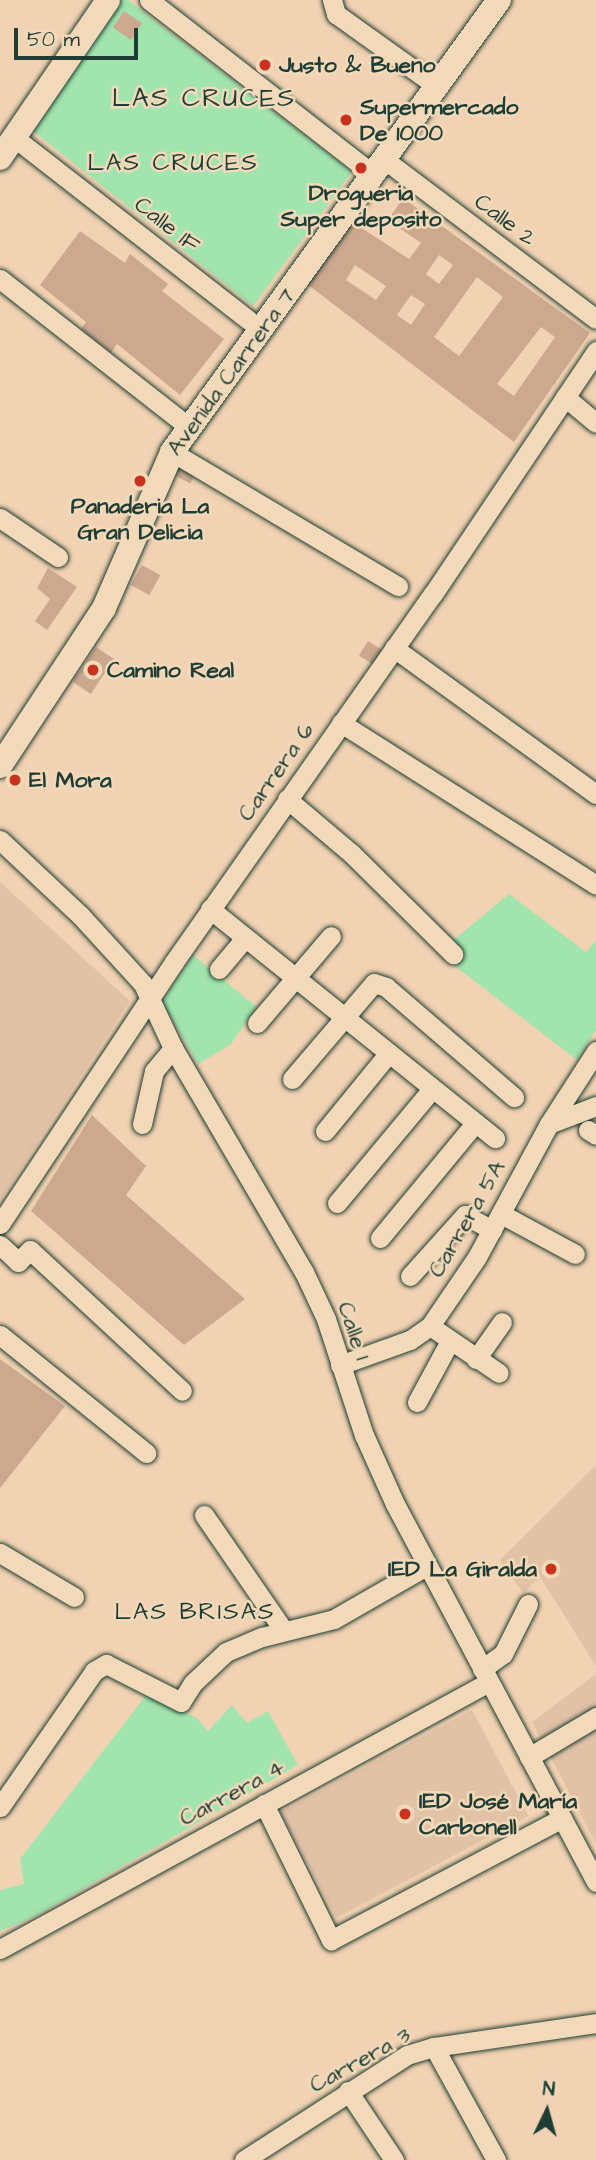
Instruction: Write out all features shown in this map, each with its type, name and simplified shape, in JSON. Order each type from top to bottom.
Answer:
[{"type":"main road","points":[[12,144],[108,0]]},
{"type":"main road","name":"Avenida Carrera 7","points":[[0,766],[104,608],[172,452],[256,328],[380,167],[499,0]]},
{"type":"street","name":"Calle 2","points":[[149,0],[596,319]]},
{"type":"street","points":[[332,0],[336,14],[438,87]]},
{"type":"street","name":"Calle 1F","points":[[12,144],[256,328]]},
{"type":"street","points":[[0,279],[189,426]]},
{"type":"street","name":"Carrera 6","points":[[0,1224],[211,909],[394,648],[596,351]]},
{"type":"street","points":[[565,397],[596,423]]},
{"type":"street","points":[[172,452],[398,586]]},
{"type":"street","points":[[0,518],[58,557]]},
{"type":"street","points":[[394,648],[596,794]]},
{"type":"street","points":[[341,723],[596,885]]},
{"type":"street","points":[[287,799],[351,853],[453,954]]},
{"type":"street","name":"Calle 1","points":[[0,841],[80,915],[137,976],[173,1048],[304,1272],[326,1319],[364,1435],[426,1566],[596,1882]]},
{"type":"street","points":[[211,909],[295,981],[495,1138]]},
{"type":"street","points":[[257,1023],[331,936]]},
{"type":"street","points":[[219,969],[245,938]]},
{"type":"street","points":[[292,1079],[368,986],[386,987],[514,1097]]},
{"type":"street","points":[[142,1124],[155,1071],[173,1048]]},
{"type":"street","name":"Carrera 5A","points":[[340,1365],[410,1340],[429,1326],[497,1222],[549,1124],[596,1051]]},
{"type":"street","points":[[325,1131],[388,1054]]},
{"type":"street","points":[[575,1084],[596,1099]]},
{"type":"street","points":[[337,1203],[432,1089]]},
{"type":"street","points":[[549,1124],[596,1105]]},
{"type":"street","points":[[380,1238],[475,1123]]},
{"type":"street","points":[[410,1276],[465,1215],[497,1222],[575,1254]]},
{"type":"street","points":[[0,1245],[18,1262],[30,1250],[182,1391]]},
{"type":"street","points":[[476,1359],[502,1322]]},
{"type":"street","points":[[429,1326],[499,1373]]},
{"type":"street","points":[[0,1335],[146,1453]]},
{"type":"street","points":[[417,1402],[450,1341]]},
{"type":"street","points":[[204,1515],[284,1631]]},
{"type":"street","points":[[0,1553],[74,1597]]},
{"type":"street","points":[[0,1807],[85,1682],[106,1664],[181,1702],[193,1683],[226,1652],[284,1631],[334,1619],[426,1566]]},
{"type":"street","name":"Carrera 4","points":[[0,1949],[264,1804],[486,1675],[503,1654],[528,1604]]},
{"type":"street","points":[[529,1757],[596,1717]]},
{"type":"street","points":[[264,1804],[331,1940],[562,1818]]},
{"type":"street","name":"Carrera 3","points":[[243,2160],[408,2055],[434,2047],[596,2023]]},
{"type":"street","points":[[434,2047],[496,2160]]},
{"type":"street","points":[[348,2091],[394,2160]]},
{"type":"shaded area","points":[[0,882],[130,1001],[0,1200]]},
{"type":"shaded area","name":"IED La Giralda","points":[[596,1465],[596,1666],[540,1577],[523,1593],[500,1560]]},
{"type":"shaded area","points":[[596,1674],[596,1844],[532,1722]]},
{"type":"shaded area","name":"IED José María Carbonell","points":[[472,1710],[528,1816],[337,1918],[280,1812]]},
{"type":"green space","points":[[122,0],[128,0],[352,172],[253,306],[32,130]]},
{"type":"green space","points":[[509,894],[586,952],[596,940],[596,1030],[577,1060],[455,966],[463,954],[451,942]]},
{"type":"green space","points":[[193,955],[257,1007],[230,1045],[198,1064],[162,1002]]},
{"type":"green space","points":[[147,1694],[197,1718],[208,1731],[232,1705],[247,1723],[268,1711],[298,1765],[34,1917],[0,1931],[0,1890],[24,1884],[20,1859]]},
{"type":"building","points":[[124,11],[142,23],[131,40],[113,28]]},
{"type":"building","points":[[403,198],[590,333],[514,442],[307,284],[351,221],[409,259],[421,243],[388,220]],"holes":[[[439,255],[453,265],[439,284],[426,274]],[[355,265],[386,286],[376,300],[346,280]],[[477,277],[503,297],[459,356],[434,337]],[[411,295],[425,304],[411,325],[397,315]],[[541,327],[555,337],[514,396],[497,384]]]},
{"type":"building","points":[[80,231],[125,263],[130,254],[168,284],[162,291],[224,339],[180,395],[117,344],[111,353],[81,329],[86,322],[40,285]]},
{"type":"building","points":[[177,464],[196,474],[190,484],[172,474]]},
{"type":"building","points":[[142,565],[160,575],[149,595],[131,585]]},
{"type":"building","points":[[48,568],[77,587],[47,630],[35,621],[50,599],[37,588]]},
{"type":"building","points":[[368,641],[384,651],[375,665],[359,655]]},
{"type":"building","name":"Camino Real","points":[[96,647],[114,659],[91,694],[73,682]]},
{"type":"building","points":[[92,1115],[146,1166],[126,1195],[245,1299],[184,1345],[31,1211]]},
{"type":"building","points":[[0,1359],[65,1406],[0,1488]]},
{"type":"place","name":"Justo & Bueno","points":[[265,65]]},
{"type":"place","name":"Supermercado De 1000","points":[[346,120]]},
{"type":"place","name":"Drogueria Super deposito","points":[[361,168]]},
{"type":"place","name":"Panaderia La Gran Delicia","points":[[140,481]]},
{"type":"place","name":"Camino Real","points":[[93,670]]},
{"type":"place","name":"El Mora","points":[[15,780]]},
{"type":"place","name":"IED La Giralda","points":[[551,1569]]},
{"type":"place","name":"IED José María Carbonell","points":[[405,1814]]},
{"type":"district","name":"LAS CRUCES","points":[[204,99]]},
{"type":"district","name":"LAS CRUCES","points":[[173,164]]},
{"type":"district","name":"LAS BRISAS","points":[[195,1613]]}]
